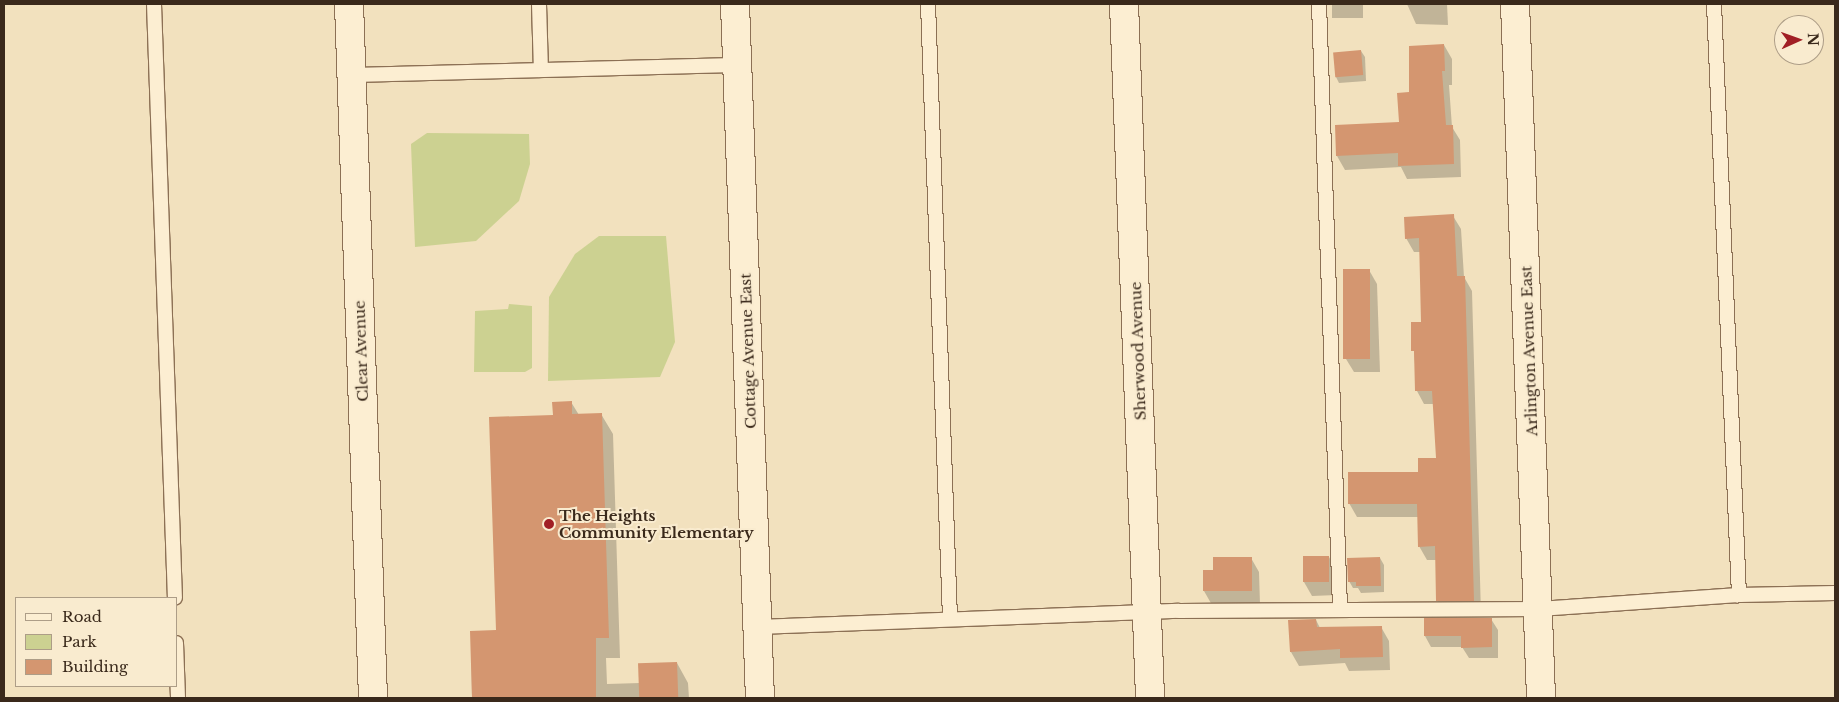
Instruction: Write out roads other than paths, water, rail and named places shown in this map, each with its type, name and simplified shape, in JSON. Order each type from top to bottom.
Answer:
[{"type":"street","name":"Clear Avenue","points":[[348,4],[373,698]]},
{"type":"street","name":"Cottage Avenue East","points":[[735,4],[760,698]]},
{"type":"street","name":"Sherwood Avenue","points":[[1124,4],[1150,698]]},
{"type":"street","name":"Arlington Avenue East","points":[[1515,4],[1541,698]]},
{"type":"lane","points":[[154,4],[175,597]]},
{"type":"lane","points":[[539,4],[541,70]]},
{"type":"lane","points":[[928,4],[950,619]]},
{"type":"lane","points":[[1319,4],[1340,609]]},
{"type":"lane","points":[[1714,4],[1739,595]]},
{"type":"lane","points":[[351,75],[737,65]]},
{"type":"lane","points":[[758,627],[1148,612],[1340,609],[1539,609],[1739,595],[1835,593]]},
{"type":"place","name":"The Heights Community Elementary","points":[[549,524]]}]
